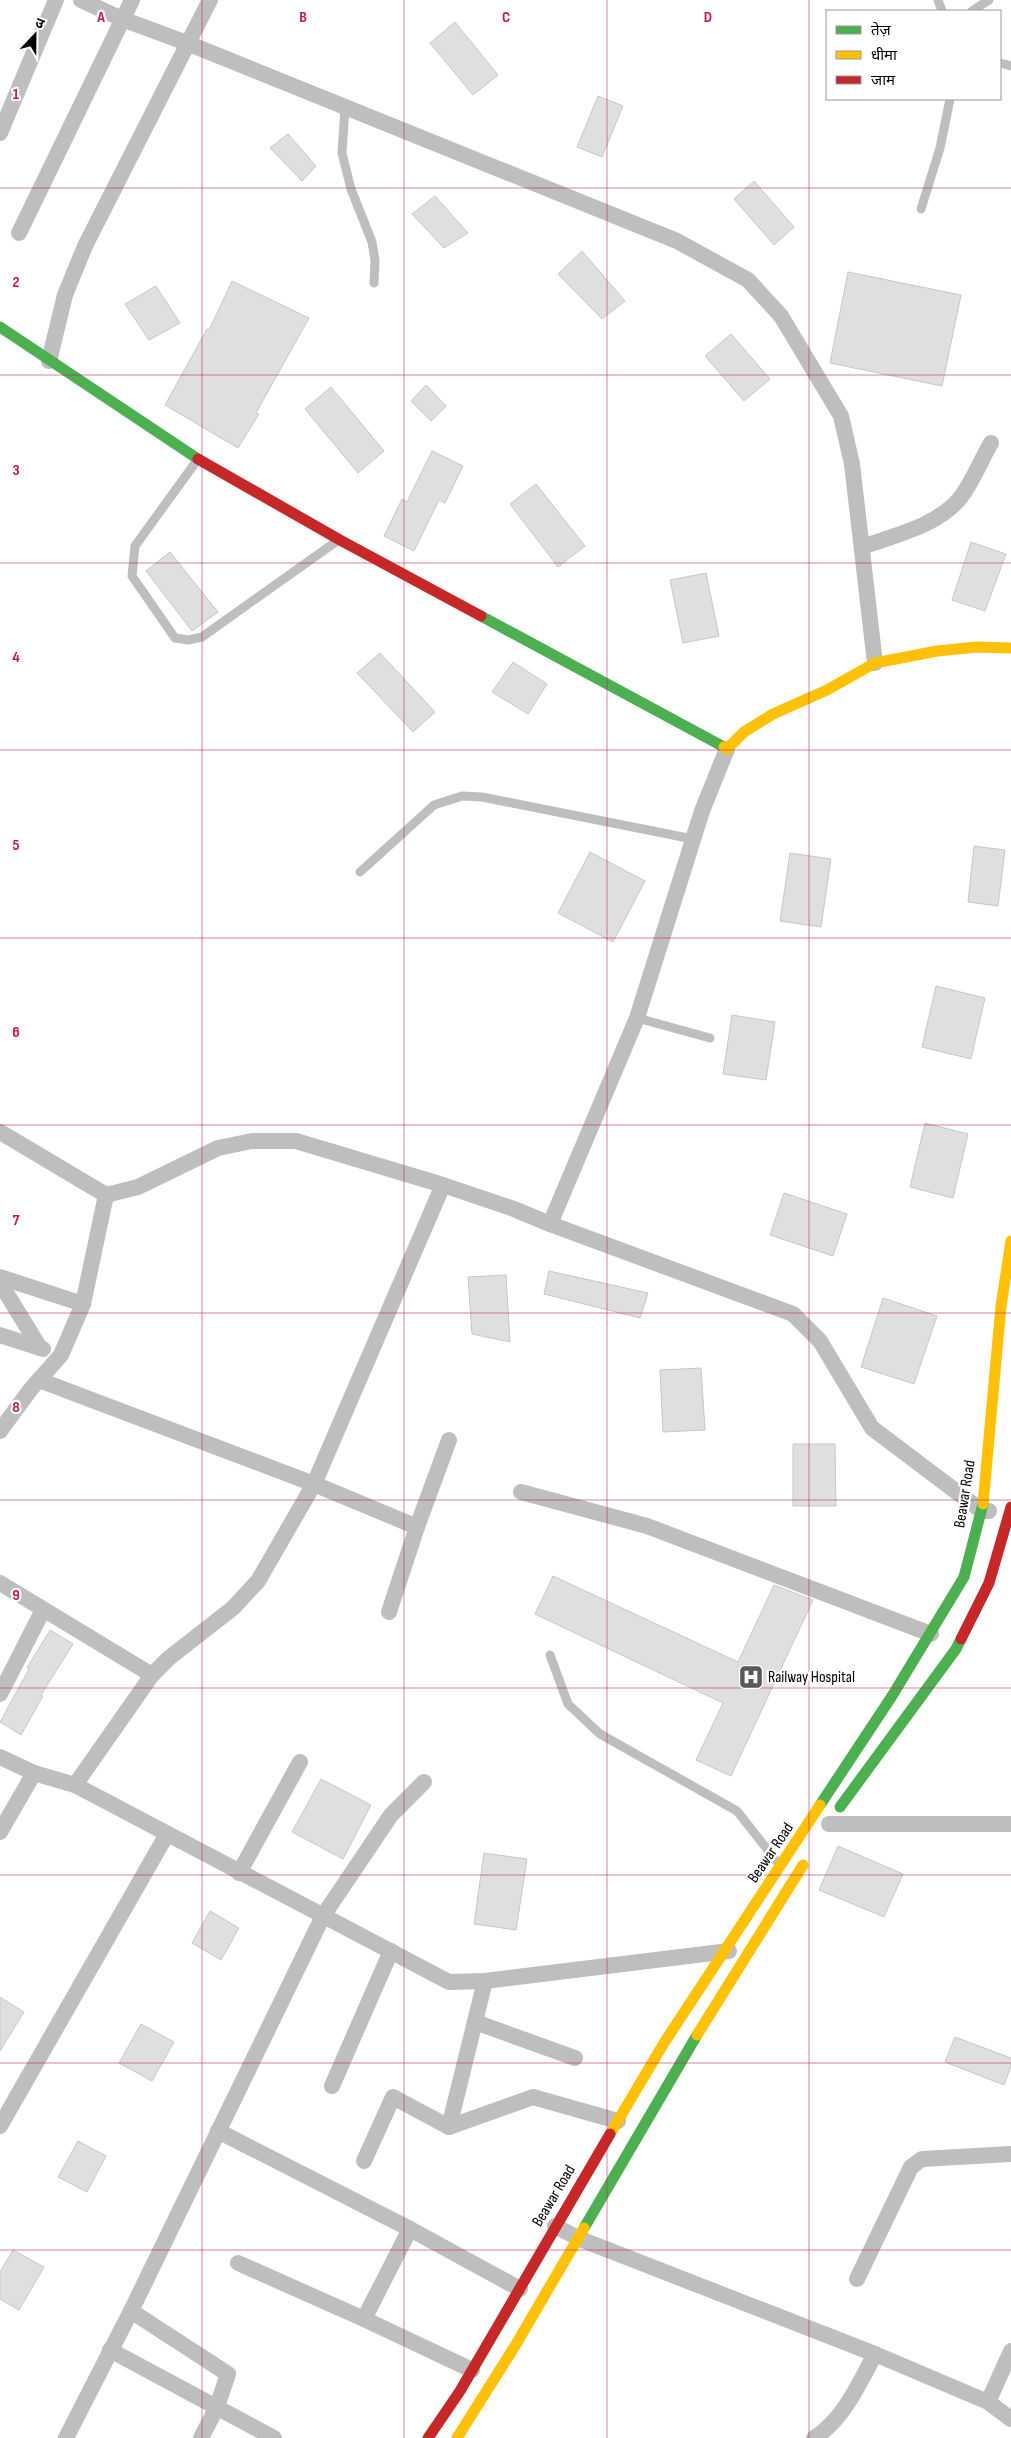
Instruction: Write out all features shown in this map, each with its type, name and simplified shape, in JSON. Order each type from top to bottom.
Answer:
[{"type":"main road","points":[[0,327],[198,459],[340,540],[727,749],[744,732],[773,714],[827,690],[876,663],[937,651],[977,647],[1011,648]]},
{"type":"main road","name":"Beawar Road","points":[[826,1822],[849,1760],[931,1634],[964,1577],[982,1511],[1002,1306],[1011,1241]]},
{"type":"main road","name":"Beawar Road","points":[[428,2438],[472,2370],[664,2043],[725,1950],[781,1867],[826,1822],[956,1649],[989,1583],[1011,1514],[1011,1508]]},
{"type":"main road","name":"Beawar Road","points":[[457,2438],[495,2381],[580,2239],[678,2066],[808,1857]]},
{"type":"street","points":[[0,134],[56,0]]},
{"type":"street","points":[[81,0],[677,241],[748,280],[781,316],[841,416],[852,464],[876,663]]},
{"type":"street","points":[[19,233],[132,0]]},
{"type":"street","points":[[49,360],[65,295],[85,246],[210,0]]},
{"type":"street","points":[[862,547],[924,524],[947,512],[961,497],[991,443]]},
{"type":"street","points":[[550,1224],[637,1018],[702,810],[727,749]]},
{"type":"street","points":[[0,1132],[106,1195],[138,1187],[218,1148],[252,1141],[296,1142],[443,1185],[514,1209],[793,1314],[820,1341],[872,1428],[982,1511],[1011,1514]]},
{"type":"street","points":[[75,1785],[152,1675],[169,1658],[233,1608],[258,1581],[314,1484],[443,1185]]},
{"type":"street","points":[[4,1425],[61,1355],[83,1304],[106,1195]]},
{"type":"street","points":[[0,1278],[83,1304]]},
{"type":"street","points":[[0,1283],[40,1348]]},
{"type":"street","points":[[0,1335],[61,1355]]},
{"type":"street","points":[[35,1385],[314,1484],[417,1527]]},
{"type":"street","points":[[389,1612],[417,1527],[449,1440]]},
{"type":"street","points":[[521,1492],[647,1526],[931,1634]]},
{"type":"street","points":[[0,1583],[152,1675]]},
{"type":"street","points":[[0,1694],[43,1610]]},
{"type":"street","points":[[0,1757],[34,1772],[75,1785],[449,1982],[485,1981],[725,1950],[746,1956]]},
{"type":"street","points":[[239,1873],[300,1762]]},
{"type":"street","points":[[0,1832],[34,1772]]},
{"type":"street","points":[[66,2438],[131,2311],[324,1916],[390,1815],[424,1782]]},
{"type":"street","points":[[826,1822],[1011,1824]]},
{"type":"street","points":[[0,2126],[167,1834]]},
{"type":"street","points":[[332,2086],[391,1951]]},
{"type":"street","points":[[449,2127],[485,1981]]},
{"type":"street","points":[[475,2022],[575,2058]]},
{"type":"street","points":[[364,2161],[393,2097],[449,2127],[533,2097],[618,2121]]},
{"type":"street","points":[[218,2131],[410,2229],[520,2289]]},
{"type":"street","points":[[857,2279],[911,2167],[922,2159],[1011,2154]]},
{"type":"street","points":[[555,2226],[580,2239],[875,2354],[988,2402],[1011,2419]]},
{"type":"street","points":[[364,2319],[410,2229]]},
{"type":"street","points":[[238,2263],[472,2370]]},
{"type":"street","points":[[131,2311],[228,2374],[217,2407],[201,2438]]},
{"type":"street","points":[[110,2350],[274,2438]]},
{"type":"street","points":[[988,2402],[1011,2350]]},
{"type":"street","points":[[814,2438],[827,2429],[839,2414],[875,2354]]},
{"type":"lane","points":[[974,10],[989,0]]},
{"type":"lane","points":[[921,209],[940,148],[950,100]]},
{"type":"lane","points":[[345,107],[342,153],[351,189],[372,242],[375,260],[374,283]]},
{"type":"lane","points":[[198,459],[135,546],[132,561],[132,576],[175,638],[188,640],[202,637],[340,540]]},
{"type":"lane","points":[[360,872],[434,805],[462,796],[482,797],[694,835]]},
{"type":"lane","points":[[637,1018],[710,1038]]},
{"type":"lane","points":[[550,1655],[568,1704],[600,1734],[737,1811],[748,1822],[763,1845],[793,1881]]},
{"type":"building","points":[[455,22],[498,75],[473,95],[430,43]]},
{"type":"building","points":[[598,96],[623,106],[602,157],[577,147]]},
{"type":"building","points":[[288,134],[316,166],[302,181],[270,148]]},
{"type":"building","points":[[754,181],[794,227],[774,245],[734,199]]},
{"type":"building","points":[[435,196],[468,233],[444,248],[412,214]]},
{"type":"building","points":[[582,251],[625,301],[602,319],[558,274]]},
{"type":"building","points":[[848,272],[961,295],[942,386],[830,363]]},
{"type":"building","points":[[232,281],[309,318],[256,413],[259,414],[238,448],[165,405],[207,329],[209,330]]},
{"type":"building","points":[[156,286],[180,323],[149,340],[125,304]]},
{"type":"building","points":[[731,334],[770,379],[744,401],[705,356]]},
{"type":"building","points":[[426,385],[446,406],[431,421],[411,401]]},
{"type":"building","points":[[331,387],[384,451],[358,473],[305,409]]},
{"type":"building","points":[[432,451],[463,466],[445,503],[439,500],[414,551],[384,536],[402,499],[407,502]]},
{"type":"building","points":[[536,484],[585,546],[558,567],[510,504]]},
{"type":"building","points":[[971,542],[1006,554],[985,611],[952,600]]},
{"type":"building","points":[[170,552],[218,612],[192,631],[146,571]]},
{"type":"building","points":[[706,573],[719,636],[683,643],[670,580]]},
{"type":"building","points":[[380,653],[435,712],[413,732],[357,673]]},
{"type":"building","points":[[513,662],[547,684],[528,714],[492,692]]},
{"type":"building","points":[[974,846],[1005,850],[998,906],[968,902]]},
{"type":"building","points":[[590,852],[645,881],[613,942],[558,913]]},
{"type":"building","points":[[790,853],[831,859],[821,927],[780,921]]},
{"type":"building","points":[[936,986],[985,998],[971,1059],[922,1047]]},
{"type":"building","points":[[732,1015],[775,1022],[766,1080],[723,1074]]},
{"type":"building","points":[[925,1123],[968,1134],[953,1198],[910,1187]]},
{"type":"building","points":[[784,1193],[847,1214],[833,1256],[770,1235]]},
{"type":"building","points":[[549,1271],[648,1293],[640,1318],[544,1294]]},
{"type":"building","points":[[506,1275],[510,1342],[472,1334],[468,1277]]},
{"type":"building","points":[[883,1298],[937,1316],[914,1384],[861,1367]]},
{"type":"building","points":[[701,1368],[705,1430],[663,1432],[660,1370]]},
{"type":"building","points":[[793,1444],[835,1444],[836,1506],[793,1506]]},
{"type":"building","points":[[553,1576],[738,1662],[774,1585],[813,1600],[731,1776],[696,1760],[723,1703],[535,1614]]},
{"type":"building","points":[[50,1630],[73,1644],[41,1695],[43,1696],[21,1735],[0,1722],[29,1669],[27,1668]]},
{"type":"building","points":[[321,1779],[371,1805],[343,1859],[292,1832]]},
{"type":"building","points":[[838,1846],[903,1874],[884,1917],[819,1890]]},
{"type":"building","points":[[484,1853],[527,1859],[516,1930],[474,1924]]},
{"type":"building","points":[[210,1911],[239,1928],[221,1960],[192,1943]]},
{"type":"building","points":[[0,1997],[24,2012],[0,2051]]},
{"type":"building","points":[[141,2024],[174,2042],[152,2081],[119,2063]]},
{"type":"building","points":[[955,2037],[1011,2058],[1011,2066],[1004,2085],[945,2062]]},
{"type":"building","points":[[78,2141],[106,2156],[87,2192],[58,2177]]},
{"type":"building","points":[[13,2250],[44,2267],[19,2310],[0,2299],[0,2272]]},
{"type":"traffic: fast","points":[[0,327],[198,459]]},
{"type":"traffic: fast","points":[[481,616],[724,747]]},
{"type":"traffic: fast","points":[[820,1805],[892,1696],[964,1577],[983,1504]]},
{"type":"traffic: fast","points":[[840,1807],[956,1649],[961,1639]]},
{"type":"traffic: fast","points":[[584,2228],[697,2035]]},
{"type":"traffic: slow","points":[[724,747],[727,749],[744,732],[773,714],[827,690],[875,663],[937,651],[977,647],[1011,648]]},
{"type":"traffic: slow","points":[[983,1504],[1001,1306],[1011,1241]]},
{"type":"traffic: slow","points":[[610,2134],[664,2043],[820,1805]]},
{"type":"traffic: slow","points":[[697,2035],[803,1865]]},
{"type":"traffic: slow","points":[[457,2438],[515,2346],[584,2228]]},
{"type":"traffic: jam","points":[[198,459],[340,540],[481,616]]},
{"type":"traffic: jam","points":[[961,1639],[989,1583],[1011,1507]]},
{"type":"traffic: jam","points":[[428,2438],[460,2391],[610,2134]]},
{"type":"place","name":"Railway Hospital","points":[[751,1677]]}]
